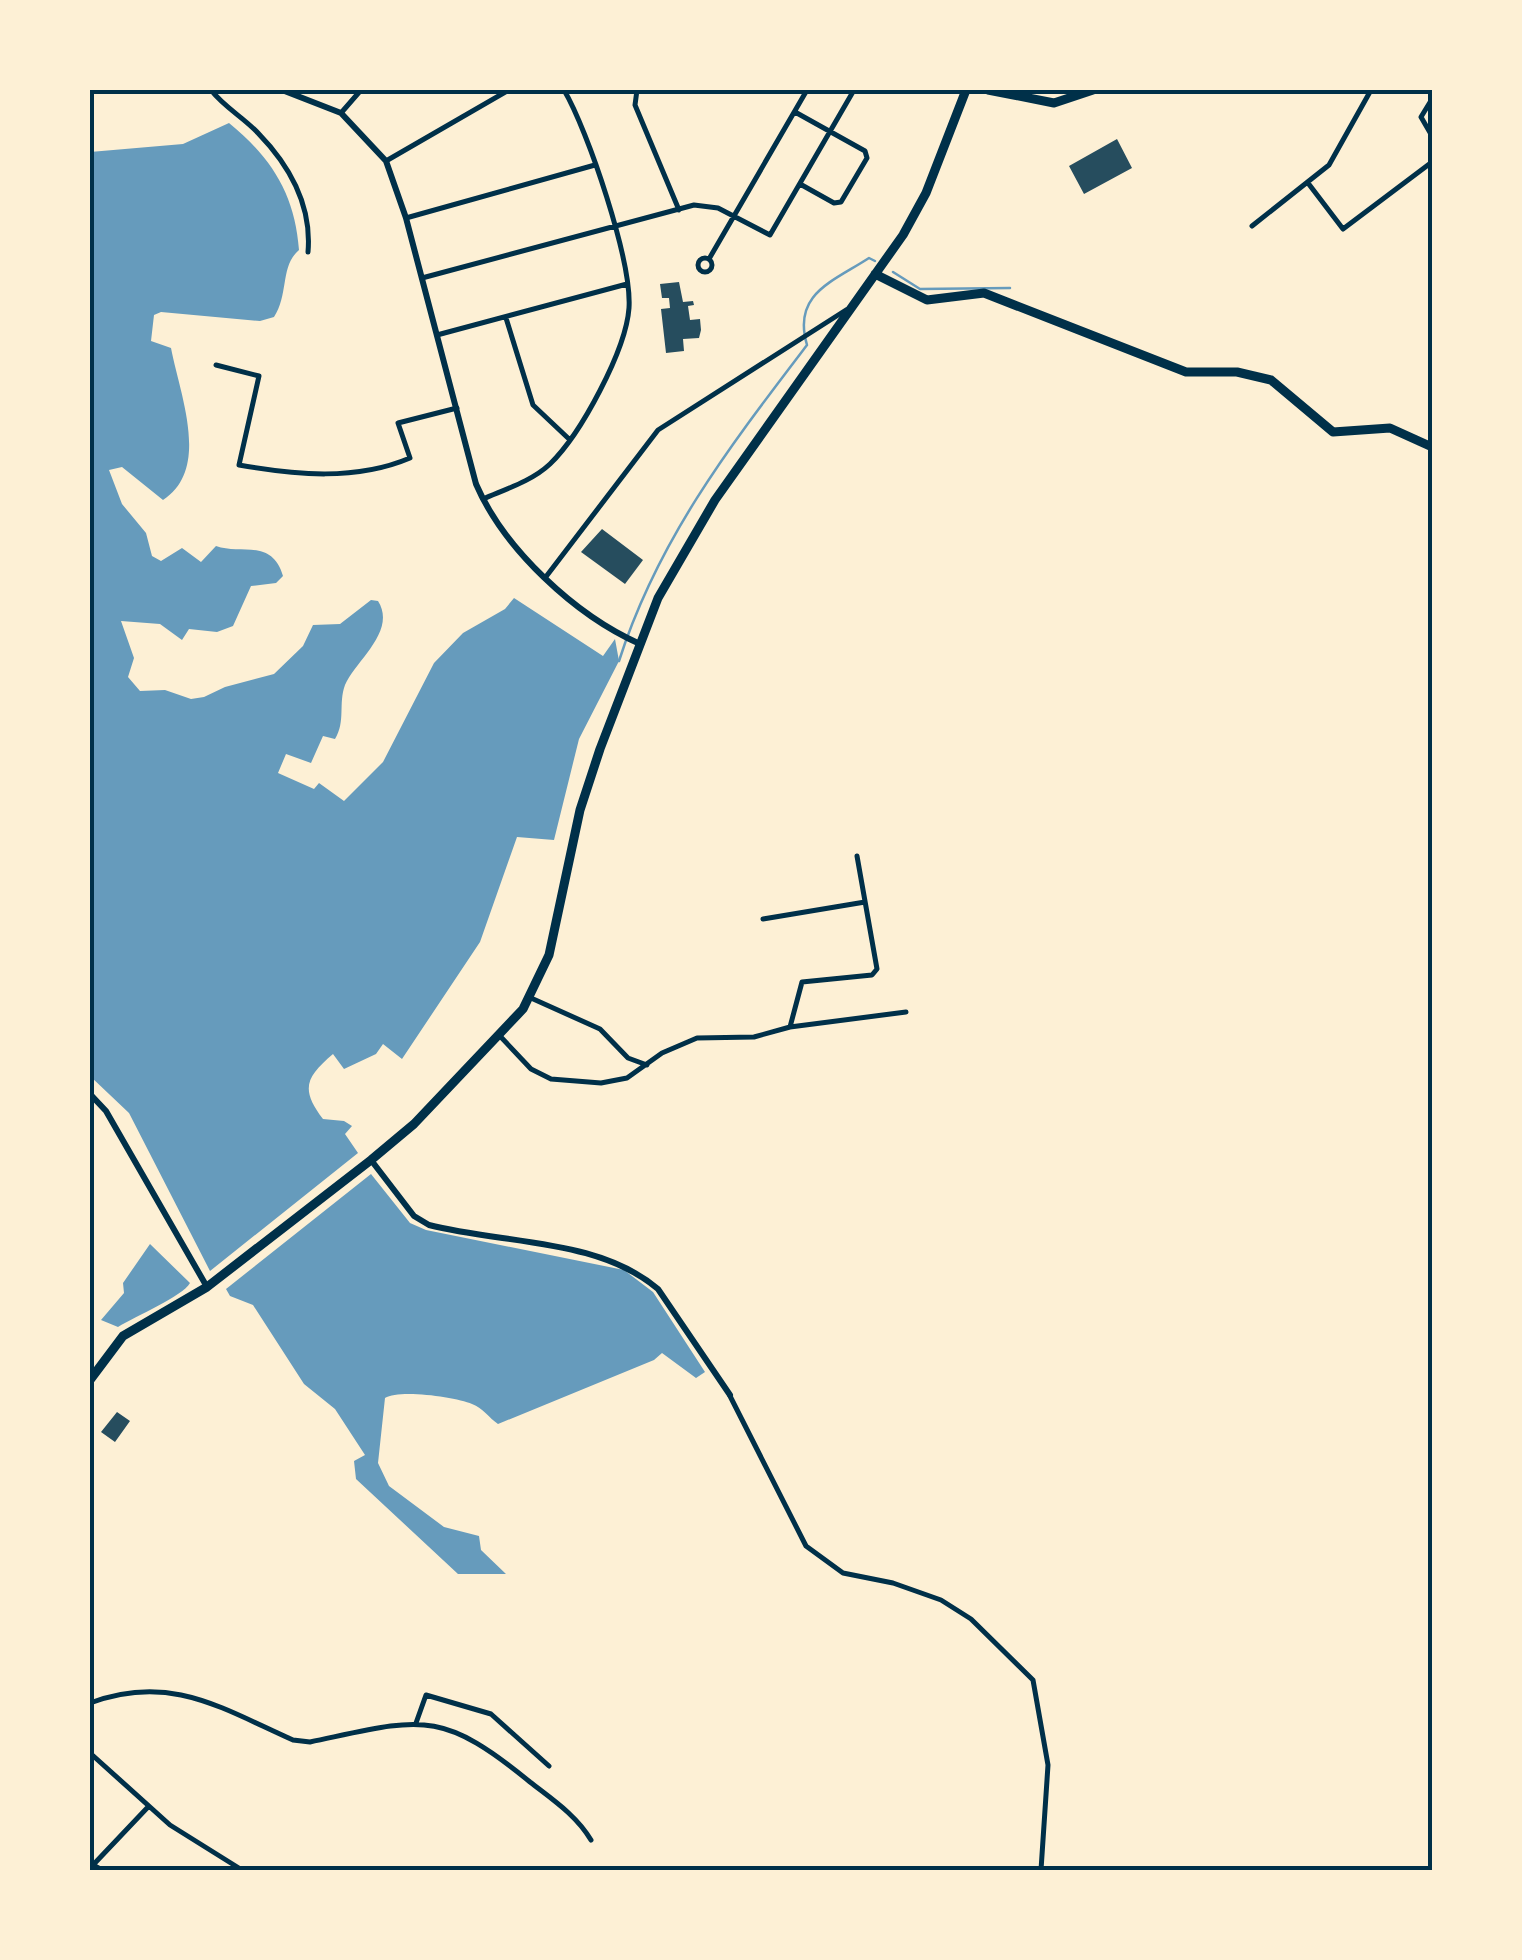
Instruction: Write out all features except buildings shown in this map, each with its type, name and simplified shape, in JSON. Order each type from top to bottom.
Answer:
[{"type":"main road","points":[[90,1380],[122,1336],[207,1288],[414,1124],[531,998],[556,929],[580,810],[636,642],[715,500],[875,274],[926,193],[966,90]]},
{"type":"main road","points":[[988,90],[1054,102],[1093,90]]},
{"type":"main road","points":[[875,274],[927,300],[984,293],[1186,372],[1256,375],[1272,380],[1333,432],[1390,428],[1432,448]]},
{"type":"street","points":[[211,90],[257,132],[293,177],[307,216],[308,252]]},
{"type":"street","points":[[282,90],[341,113],[386,161],[406,218],[482,499],[510,545],[545,578],[636,642]]},
{"type":"street","points":[[341,113],[361,90]]},
{"type":"street","points":[[386,161],[509,90]]},
{"type":"street","points":[[482,499],[524,482],[550,464],[570,440],[618,351],[628,320],[627,284],[612,224],[578,113],[564,90]]},
{"type":"street","points":[[637,90],[636,105],[678,210]]},
{"type":"street","points":[[709,259],[807,90]]},
{"type":"street","points":[[422,278],[694,205],[734,215],[770,236],[854,90]]},
{"type":"street","points":[[1252,226],[1329,165],[1371,90]]},
{"type":"street","points":[[1432,99],[1421,118],[1432,136]]},
{"type":"street","points":[[795,112],[865,152],[867,158],[840,202],[834,203],[800,184]]},
{"type":"street","points":[[1308,183],[1344,230],[1432,162]]},
{"type":"street","points":[[406,218],[594,166]]},
{"type":"street","points":[[436,335],[627,284]]},
{"type":"street","points":[[545,578],[658,430],[815,333],[852,305]]},
{"type":"street","points":[[506,318],[534,406],[570,440]]},
{"type":"street","points":[[216,365],[259,376],[240,465],[296,475],[394,465],[410,458],[398,423],[457,408]]},
{"type":"street","points":[[790,1027],[802,982],[872,976],[877,969],[856,856]]},
{"type":"street","points":[[763,918],[865,902]]},
{"type":"street","points":[[531,998],[600,1029],[628,1058],[646,1065]]},
{"type":"street","points":[[499,1035],[531,1069],[551,1079],[601,1083],[628,1078],[697,1038],[754,1037],[790,1027],[906,1012]]},
{"type":"street","points":[[90,1094],[106,1111],[207,1288]]},
{"type":"street","points":[[371,1160],[414,1216],[429,1225],[603,1258],[642,1276],[658,1289],[730,1395],[806,1546],[843,1573],[893,1583],[941,1600],[972,1619],[1033,1680],[1048,1765],[1041,1870]]},
{"type":"street","points":[[90,1703],[129,1690],[172,1691],[294,1740],[310,1742],[416,1722],[442,1726],[483,1743],[568,1812],[590,1840]]},
{"type":"street","points":[[416,1722],[426,1694],[491,1714],[549,1766]]},
{"type":"street","points":[[90,1753],[148,1808],[242,1870]]},
{"type":"street","points":[[101,1870],[91,1864],[148,1808]]},
{"type":"water","points":[[229,123],[258,150],[279,179],[297,230],[299,250],[289,264],[279,308],[274,317],[260,321],[161,312],[154,315],[151,341],[171,348],[185,409],[189,451],[186,470],[163,500],[122,467],[109,470],[122,504],[146,533],[152,556],[161,561],[182,548],[201,562],[216,546],[254,550],[271,557],[283,576],[276,583],[251,586],[233,626],[217,632],[189,629],[182,640],[160,624],[121,621],[134,658],[128,677],[140,691],[165,690],[191,699],[204,697],[274,674],[303,646],[313,625],[340,624],[371,600],[378,601],[382,612],[379,634],[345,685],[335,739],[323,736],[311,763],[286,754],[278,773],[314,789],[319,783],[344,801],[383,762],[434,663],[463,633],[505,609],[514,598],[603,656],[615,639],[619,661],[579,739],[554,840],[517,837],[480,942],[402,1059],[383,1044],[376,1054],[344,1069],[333,1054],[312,1077],[309,1091],[316,1109],[323,1119],[352,1126],[345,1134],[358,1153],[210,1271],[129,1113],[90,1076],[90,152],[183,144]]},
{"type":"water","points":[[371,1174],[410,1223],[426,1230],[624,1270],[653,1292],[705,1372],[696,1378],[662,1353],[654,1360],[498,1424],[476,1406],[454,1399],[414,1394],[385,1398],[378,1463],[389,1486],[444,1527],[479,1536],[481,1550],[506,1574],[458,1574],[356,1479],[354,1461],[365,1455],[335,1409],[304,1384],[253,1305],[230,1296],[226,1289]]},
{"type":"water","points":[[150,1244],[190,1283],[169,1300],[118,1327],[101,1320],[124,1293],[123,1283]]},
{"type":"waterway","points":[[619,661],[635,617],[675,534],[724,457],[807,345],[805,313],[810,301],[829,283],[869,258],[875,261]]},
{"type":"waterway","points":[[893,272],[920,289],[1010,288]]}]
